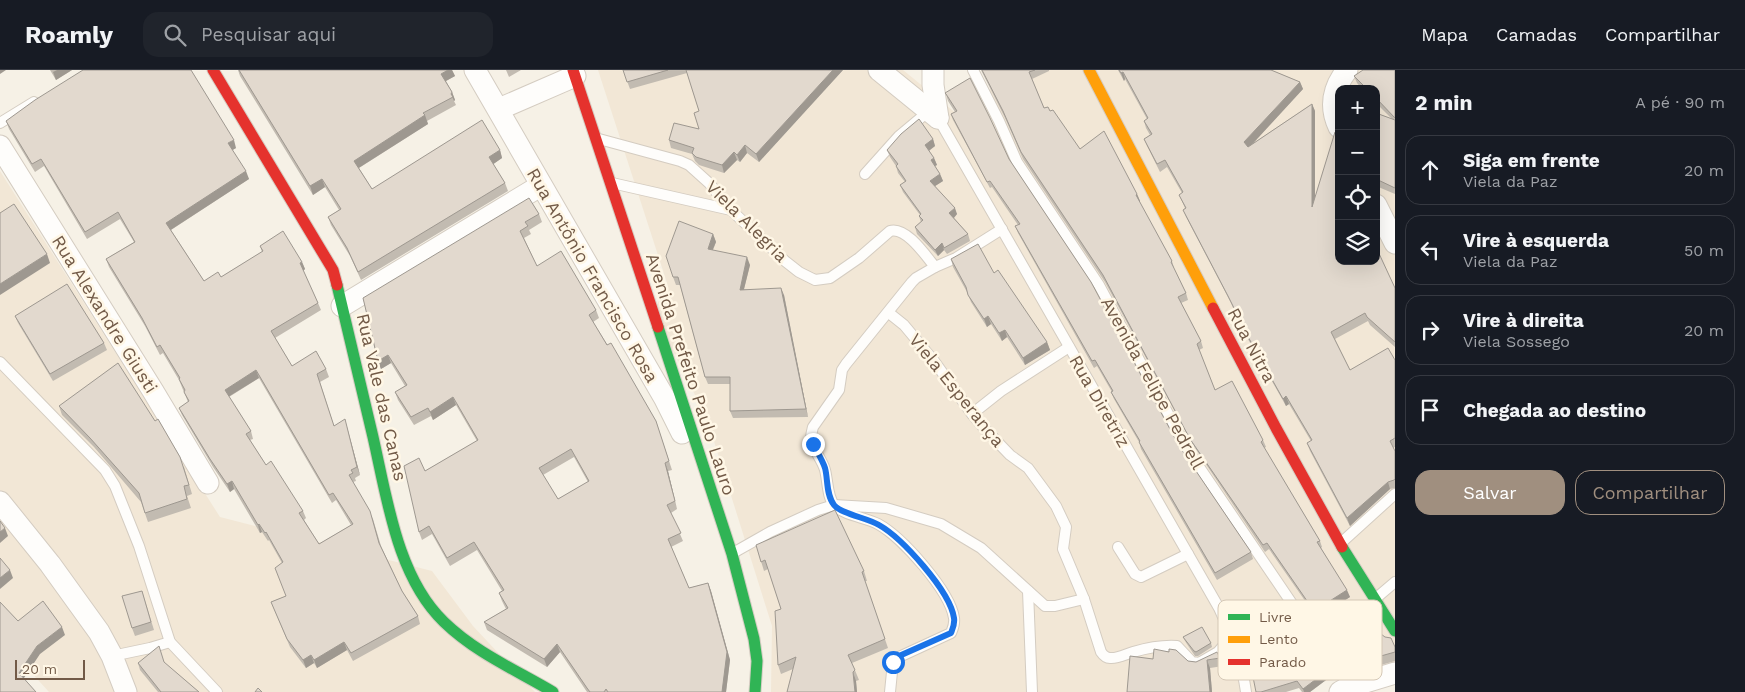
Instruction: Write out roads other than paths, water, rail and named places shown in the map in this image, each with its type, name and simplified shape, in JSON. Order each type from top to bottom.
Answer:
[{"type":"street","name":"Rua Vale das Canas","points":[[212,70],[248,126],[332,270],[398,538],[417,583],[442,621],[465,640],[511,669],[553,692]]},
{"type":"street","name":"Rua Antônio Francisco Rosa","points":[[475,70],[540,186],[665,399],[708,482]]},
{"type":"street","points":[[878,70],[934,114]]},
{"type":"street","points":[[933,70],[934,114]]},
{"type":"street","name":"Rua Nitra","points":[[1089,70],[1272,420],[1340,544],[1374,600]]},
{"type":"street","points":[[1337,85],[1347,70]]},
{"type":"street","points":[[499,110],[574,73]]},
{"type":"street","name":"Avenida Prefeito Paulo Lauro","points":[[574,73],[612,183],[732,554],[754,639],[757,661],[755,692]]},
{"type":"street","points":[[1335,92],[1333,113],[1335,118]]},
{"type":"street","name":"Rua Alexandre Giusti","points":[[0,146],[153,391],[208,483]]},
{"type":"street","points":[[342,306],[540,186]]},
{"type":"street","points":[[1380,212],[1392,231]]},
{"type":"street","points":[[0,502],[27,534],[102,637],[112,656],[126,692]]},
{"type":"street","name":"Rua Nitra","points":[[1382,612],[1395,631]]},
{"type":"street","points":[[1382,677],[1395,673]]},
{"type":"street","points":[[1344,690],[1374,680]]},
{"type":"lane","name":"Avenida Felipe Pedrell","points":[[972,70],[993,108],[1017,162],[1099,285],[1187,450],[1290,600]]},
{"type":"lane","points":[[0,122],[41,97]]},
{"type":"lane","points":[[865,174],[898,136],[934,114]]},
{"type":"lane","name":"Rua Diretriz","points":[[934,114],[1218,606]]},
{"type":"lane","name":"Viela Alegria","points":[[596,138],[689,165],[709,183],[731,210],[750,229],[807,277],[815,280],[830,278],[859,258],[890,231],[895,230],[904,233],[936,267]]},
{"type":"lane","points":[[612,183],[731,210]]},
{"type":"lane","points":[[890,692],[893,662],[899,656],[951,633],[954,626],[952,610],[939,586],[911,551],[896,537],[876,523],[840,510],[834,505],[828,490],[825,469],[813,444],[813,427],[839,390],[842,370],[846,364],[916,278],[956,258],[1002,229]]},
{"type":"lane","name":"Viela Esperança","points":[[889,313],[904,325],[934,361],[972,414],[1010,455],[1028,468],[1056,506],[1066,527],[1062,549],[1084,599],[1101,652],[1108,658],[1113,658],[1134,652],[1178,646],[1192,662],[1200,663],[1218,652]]},
{"type":"lane","points":[[972,414],[1002,391],[1069,347]]},
{"type":"lane","points":[[0,362],[109,476],[118,493],[139,546],[170,642],[217,692]]},
{"type":"lane","points":[[1340,544],[1395,494]]},
{"type":"lane","points":[[732,554],[770,532],[818,510],[834,505],[886,508],[941,524],[980,548],[1046,606],[1055,606],[1084,599]]},
{"type":"lane","points":[[1118,547],[1135,574],[1141,577],[1188,554]]},
{"type":"lane","points":[[1374,600],[1395,582]]},
{"type":"lane","points":[[1028,591],[1032,692]]},
{"type":"lane","points":[[112,656],[170,642]]}]
